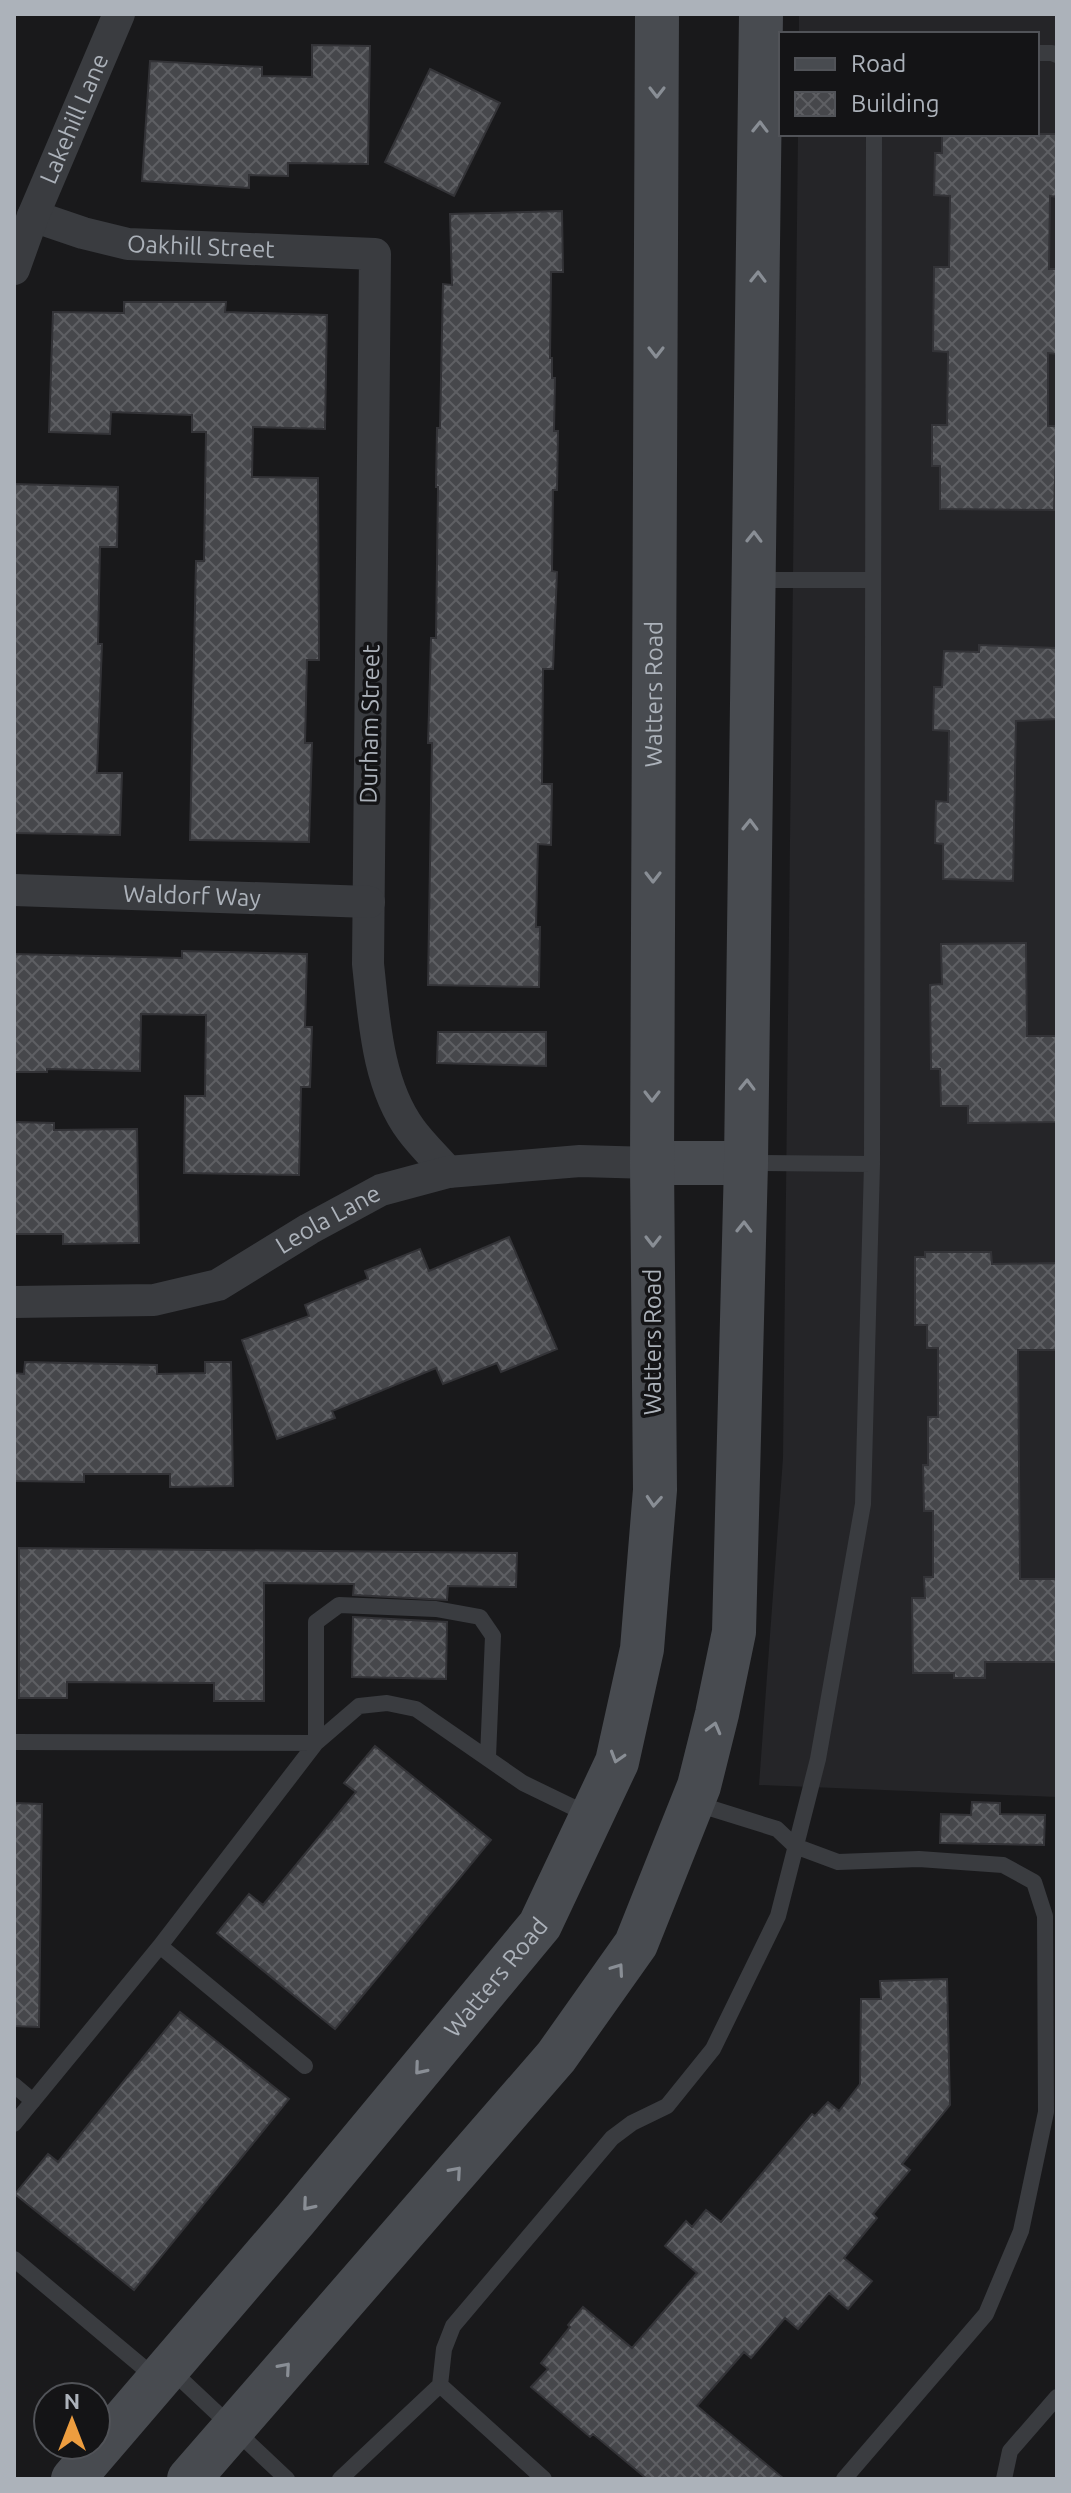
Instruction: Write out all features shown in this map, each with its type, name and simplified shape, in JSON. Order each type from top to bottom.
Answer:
[{"type":"main road","name":"Watters Road","points":[[73,2479],[296,2219],[540,1925],[617,1762],[642,1649],[655,1490],[652,1163],[657,14]]},
{"type":"main road","points":[[189,2479],[556,2057],[636,1944],[692,1803],[717,1714],[734,1632],[746,1163],[761,14]]},
{"type":"main road","points":[[652,1163],[746,1163]]},
{"type":"street","name":"Lakehill Lane","points":[[14,269],[33,216],[119,14]]},
{"type":"street","name":"Oakhill Street","points":[[33,216],[128,244],[375,254]]},
{"type":"street","name":"Durham Street","points":[[375,254],[368,964],[374,1023],[388,1083],[410,1128],[448,1172]]},
{"type":"street","name":"Waldorf Way","points":[[14,890],[369,902]]},
{"type":"street","name":"Leola Lane","points":[[14,1302],[154,1300],[218,1285],[309,1229],[381,1190],[448,1172],[580,1161],[652,1163]]},
{"type":"lane","points":[[340,2479],[440,2385],[444,2349],[453,2326],[612,2138],[632,2123],[667,2106],[713,2049],[778,1916],[818,1759],[863,1504],[872,1164],[874,136]]},
{"type":"lane","points":[[754,580],[872,580]]},
{"type":"lane","points":[[746,1163],[872,1164]]},
{"type":"lane","points":[[316,1743],[316,1622],[339,1605],[436,1609],[480,1617],[493,1636],[488,1757]]},
{"type":"lane","points":[[14,2124],[160,1946],[316,1743],[359,1706],[387,1703],[416,1709],[523,1783],[592,1816]]},
{"type":"lane","points":[[14,1742],[316,1743]]},
{"type":"lane","points":[[692,1803],[777,1829],[795,1846],[838,1862],[919,1859],[1003,1865],[1034,1882],[1045,1916],[1046,2112],[1021,2231],[986,2314],[844,2479]]},
{"type":"lane","points":[[160,1946],[305,2066]]},
{"type":"lane","points":[[14,2085],[33,2101]]},
{"type":"lane","points":[[14,2259],[234,2427],[287,2479]]},
{"type":"lane","points":[[440,2385],[544,2479]]},
{"type":"lane","points":[[1004,2479],[1010,2451],[1057,2397]]},
{"type":"shaded area","points":[[799,14],[1057,14],[1057,1797],[759,1785],[783,1458],[798,136],[1039,136],[1039,32],[799,32]]},
{"type":"building","points":[[312,45],[370,46],[368,164],[288,163],[288,176],[249,175],[249,188],[142,181],[150,61],[262,67],[262,76],[312,77]]},
{"type":"building","points":[[430,69],[500,103],[454,196],[385,162]]},
{"type":"building","points":[[1057,134],[1057,197],[1050,196],[1049,269],[1057,269],[1057,354],[1048,353],[1048,426],[1057,426],[1054,510],[940,509],[940,466],[932,466],[932,425],[947,425],[948,352],[933,351],[934,267],[949,267],[950,196],[934,195],[935,153],[942,153],[942,136]]},
{"type":"building","points":[[562,211],[563,272],[551,272],[550,358],[552,378],[555,378],[554,431],[558,431],[557,490],[553,490],[552,571],[557,572],[553,669],[543,669],[542,784],[552,784],[551,845],[538,844],[536,927],[540,927],[539,987],[428,985],[432,743],[428,743],[431,638],[436,638],[437,428],[440,428],[443,284],[452,285],[450,214]]},
{"type":"building","points":[[124,302],[226,302],[225,312],[327,315],[325,429],[253,427],[252,477],[318,478],[319,660],[307,660],[305,743],[312,743],[309,842],[190,840],[196,561],[204,561],[206,432],[192,432],[192,415],[111,412],[110,434],[49,432],[53,312],[124,313]]},
{"type":"building","points":[[14,484],[118,487],[117,547],[100,547],[98,644],[102,644],[97,773],[122,773],[120,835],[14,833]]},
{"type":"building","points":[[979,645],[1057,648],[1057,719],[1016,721],[1013,881],[943,879],[943,844],[935,843],[936,801],[948,802],[949,731],[933,730],[934,687],[942,687],[944,651],[979,652]]},
{"type":"building","points":[[1026,943],[1027,1036],[1057,1036],[1057,1122],[968,1123],[968,1106],[941,1106],[940,1069],[931,1069],[930,985],[942,984],[941,944]]},
{"type":"building","points":[[182,951],[307,954],[305,1027],[312,1027],[310,1087],[301,1087],[299,1175],[184,1173],[185,1096],[205,1096],[206,1015],[141,1014],[140,1071],[47,1069],[47,1072],[14,1072],[14,954],[182,958]]},
{"type":"building","points":[[438,1032],[546,1032],[546,1066],[437,1063]]},
{"type":"building","points":[[14,1122],[54,1123],[54,1130],[137,1129],[139,1243],[63,1244],[63,1234],[14,1234]]},
{"type":"building","points":[[509,1237],[557,1349],[501,1372],[497,1363],[443,1384],[436,1368],[332,1411],[335,1418],[277,1439],[242,1340],[309,1316],[305,1305],[368,1279],[365,1271],[420,1249],[429,1271]]},
{"type":"building","points":[[925,1252],[991,1252],[992,1264],[1057,1263],[1057,1350],[1018,1350],[1020,1579],[1057,1579],[1057,1662],[985,1662],[985,1678],[954,1678],[954,1673],[913,1673],[912,1598],[925,1598],[924,1577],[933,1577],[933,1511],[924,1511],[923,1465],[928,1465],[928,1417],[938,1417],[938,1348],[927,1348],[927,1325],[915,1325],[915,1257],[925,1257]]},
{"type":"building","points":[[25,1362],[157,1365],[157,1374],[205,1373],[205,1362],[231,1362],[233,1486],[170,1487],[170,1474],[84,1474],[84,1482],[14,1481],[14,1373],[24,1374]]},
{"type":"building","points":[[19,1548],[517,1553],[516,1587],[448,1586],[447,1600],[353,1595],[354,1584],[264,1583],[264,1701],[214,1701],[214,1683],[67,1682],[67,1698],[19,1698]]},
{"type":"building","points":[[353,1617],[447,1622],[446,1679],[352,1677]]},
{"type":"building","points":[[375,1746],[491,1840],[335,2029],[217,1933],[249,1894],[263,1905],[356,1792],[344,1783]]},
{"type":"building","points":[[972,1802],[1000,1803],[1000,1814],[1045,1815],[1044,1845],[940,1843],[941,1814],[971,1815]]},
{"type":"building","points":[[14,1803],[42,1804],[39,2027],[14,2026]]},
{"type":"building","points":[[947,1979],[950,2105],[902,2164],[910,2170],[873,2214],[877,2218],[844,2258],[872,2281],[848,2309],[829,2293],[798,2329],[785,2318],[751,2358],[744,2352],[697,2406],[784,2479],[647,2479],[593,2434],[590,2437],[531,2387],[548,2369],[541,2363],[583,2307],[632,2348],[697,2273],[665,2246],[686,2221],[692,2227],[706,2210],[721,2222],[812,2114],[815,2116],[828,2102],[839,2111],[860,2084],[861,1999],[881,1999],[880,1981]]},
{"type":"building","points":[[180,2012],[289,2099],[134,2290],[15,2194],[48,2154],[58,2162]]}]
